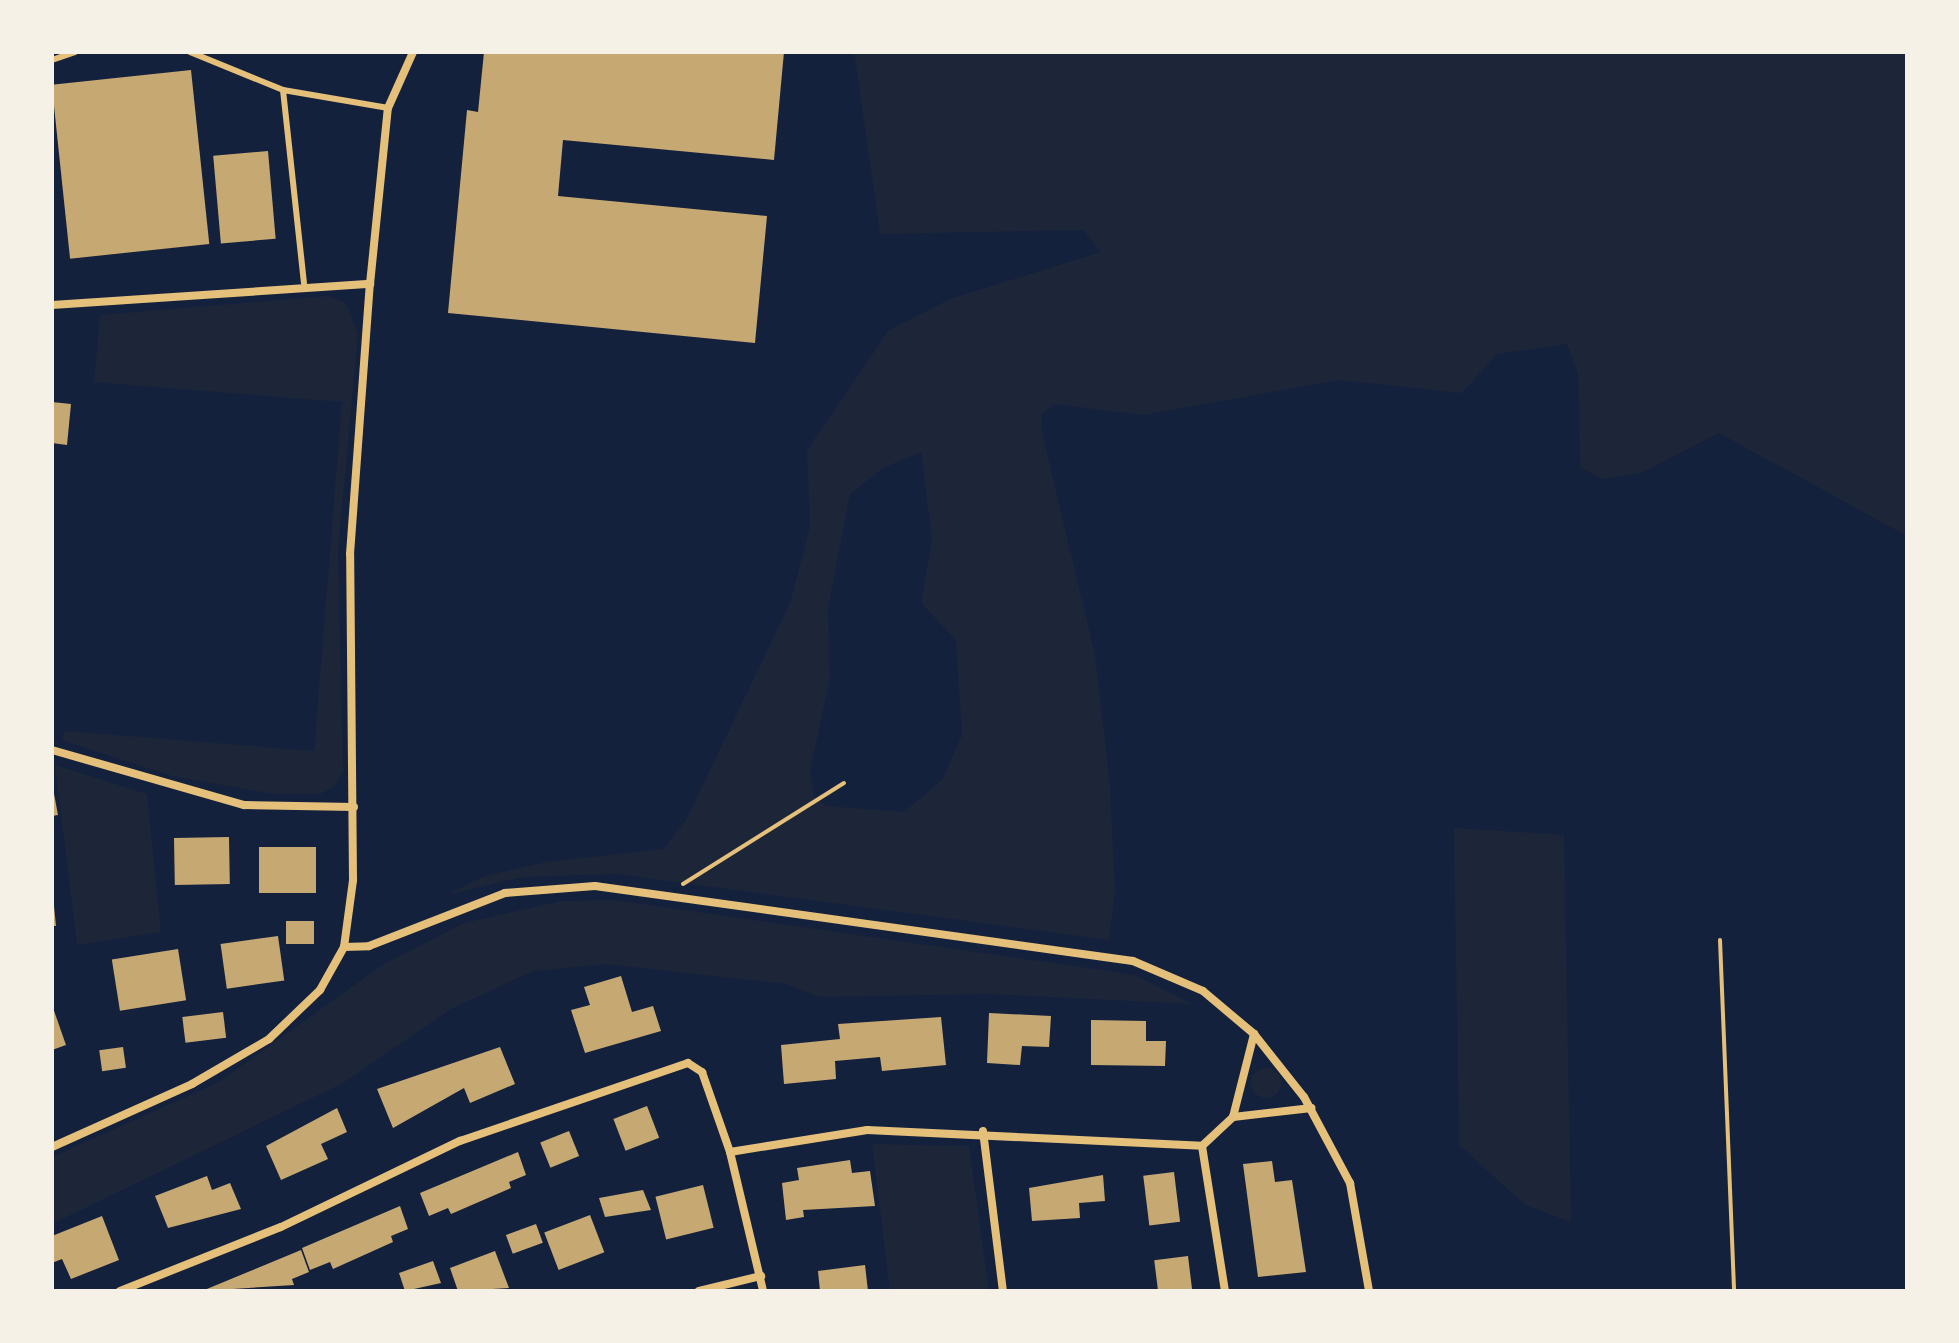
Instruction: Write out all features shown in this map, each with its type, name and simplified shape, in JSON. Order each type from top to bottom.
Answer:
[{"type":"street","points":[[52,1147],[192,1084],[269,1039],[320,990],[344,947],[354,807],[350,554],[370,284],[388,108],[413,52]]},
{"type":"street","points":[[52,305],[304,283],[370,284]]},
{"type":"street","points":[[52,750],[244,805],[354,807]]},
{"type":"street","points":[[344,947],[369,946],[505,893],[595,886],[1133,961],[1203,991],[1254,1034],[1311,1108],[1350,1183],[1369,1291]]},
{"type":"street","points":[[730,1152],[830,1131],[983,1131],[1202,1146],[1233,1117],[1254,1034]]},
{"type":"street","points":[[120,1291],[281,1227],[460,1141],[677,1063],[702,1072],[730,1152],[763,1291]]},
{"type":"street","points":[[1233,1117],[1311,1108]]},
{"type":"street","points":[[983,1131],[1003,1291]]},
{"type":"street","points":[[1202,1146],[1225,1291]]},
{"type":"street","points":[[699,1291],[761,1276]]},
{"type":"lane","points":[[52,60],[75,52]]},
{"type":"lane","points":[[190,52],[283,90],[388,108]]},
{"type":"lane","points":[[283,90],[304,283]]},
{"type":"path","points":[[674,895],[698,869],[844,783]]},
{"type":"path","points":[[1720,940],[1734,1291]]},
{"type":"shaded area","points":[[854,52],[1907,52],[1907,536],[1719,433],[1641,473],[1602,479],[1580,467],[1578,374],[1567,344],[1497,354],[1462,393],[1339,380],[1143,415],[1054,404],[1042,414],[1041,428],[1095,655],[1110,785],[1115,892],[1109,940],[616,874],[523,877],[446,895],[485,876],[546,862],[663,849],[687,818],[790,603],[810,527],[807,450],[889,330],[950,299],[1101,252],[1083,230],[880,234]],"holes":[[[921,452],[932,539],[921,603],[956,640],[962,735],[942,780],[904,812],[826,806],[814,796],[810,771],[830,678],[828,608],[850,494],[883,468]]]},
{"type":"shaded area","points":[[328,296],[346,303],[358,334],[338,551],[343,771],[335,786],[320,794],[273,794],[172,776],[62,740],[65,731],[314,751],[342,402],[94,382],[100,315]]},
{"type":"shaded area","points":[[55,765],[147,794],[161,932],[77,945]]},
{"type":"shaded area","points":[[1454,828],[1564,835],[1571,1222],[1525,1205],[1459,1145]]},
{"type":"shaded area","points":[[615,900],[1137,976],[1192,1004],[989,994],[820,997],[786,984],[605,964],[533,971],[451,1009],[343,1083],[52,1224],[52,1157],[219,1082],[384,964],[464,923],[562,901]]},
{"type":"shaded area","points":[[1266,1068],[1277,1072],[1281,1083],[1277,1094],[1266,1098],[1255,1094],[1251,1083],[1255,1072]]},
{"type":"shaded area","points":[[872,1144],[969,1146],[989,1291],[890,1291]]},
{"type":"building","points":[[484,52],[784,52],[774,160],[563,140],[558,196],[767,216],[755,343],[448,313],[467,110],[478,112]]},
{"type":"building","points":[[191,70],[209,244],[70,259],[52,85]]},
{"type":"building","points":[[268,151],[276,239],[221,243],[213,156]]},
{"type":"building","points":[[52,402],[71,404],[67,445],[52,443]]},
{"type":"building","points":[[52,783],[58,815],[52,816]]},
{"type":"building","points":[[229,837],[230,884],[175,885],[174,838]]},
{"type":"building","points":[[259,847],[316,847],[316,893],[259,893]]},
{"type":"building","points":[[54,906],[56,926],[52,926]]},
{"type":"building","points":[[286,921],[314,921],[314,944],[286,944]]},
{"type":"building","points":[[278,936],[284,981],[227,989],[221,944]]},
{"type":"building","points":[[178,949],[186,1000],[120,1011],[112,959]]},
{"type":"building","points":[[621,976],[632,1012],[653,1006],[661,1031],[585,1053],[571,1010],[590,1005],[584,987]]},
{"type":"building","points":[[52,1005],[66,1045],[52,1050]]},
{"type":"building","points":[[223,1012],[226,1038],[185,1043],[182,1017]]},
{"type":"building","points":[[989,1013],[1051,1016],[1049,1047],[1022,1046],[1020,1065],[987,1063]]},
{"type":"building","points":[[941,1017],[946,1065],[882,1071],[880,1057],[835,1061],[836,1079],[784,1084],[781,1045],[840,1039],[838,1024]]},
{"type":"building","points":[[1091,1020],[1146,1021],[1146,1041],[1166,1041],[1165,1066],[1091,1065]]},
{"type":"building","points":[[123,1047],[126,1068],[102,1071],[99,1050]]},
{"type":"building","points":[[500,1047],[515,1084],[470,1103],[464,1088],[393,1128],[377,1089]]},
{"type":"building","points":[[647,1106],[659,1138],[626,1151],[613,1119]]},
{"type":"building","points":[[337,1108],[347,1132],[321,1144],[328,1159],[281,1180],[266,1146]]},
{"type":"building","points":[[569,1131],[579,1156],[550,1168],[540,1143]]},
{"type":"building","points":[[518,1152],[526,1175],[509,1182],[511,1188],[451,1214],[448,1208],[429,1216],[420,1193]]},
{"type":"building","points":[[850,1160],[852,1173],[870,1171],[875,1206],[803,1210],[804,1217],[786,1220],[782,1183],[799,1180],[797,1168]]},
{"type":"building","points":[[1272,1161],[1275,1182],[1292,1180],[1306,1272],[1258,1277],[1243,1164]]},
{"type":"building","points":[[1174,1172],[1180,1222],[1149,1225],[1143,1176]]},
{"type":"building","points":[[1103,1175],[1105,1201],[1079,1203],[1080,1218],[1032,1221],[1029,1188]]},
{"type":"building","points":[[207,1176],[212,1190],[230,1183],[241,1209],[168,1228],[155,1196]]},
{"type":"building","points":[[703,1185],[714,1228],[666,1240],[655,1197]]},
{"type":"building","points":[[643,1190],[651,1210],[605,1217],[599,1198]]},
{"type":"building","points":[[400,1206],[408,1229],[391,1236],[393,1242],[333,1269],[330,1262],[310,1270],[302,1248]]},
{"type":"building","points":[[590,1215],[604,1252],[559,1270],[544,1233]]},
{"type":"building","points":[[102,1216],[119,1260],[71,1279],[62,1259],[52,1263],[52,1236]]},
{"type":"building","points":[[536,1224],[543,1243],[513,1254],[506,1235]]},
{"type":"building","points":[[301,1250],[309,1272],[292,1279],[294,1285],[202,1291]]},
{"type":"building","points":[[495,1251],[509,1288],[458,1291],[450,1268]]},
{"type":"building","points":[[1188,1256],[1192,1291],[1158,1291],[1154,1260]]},
{"type":"building","points":[[433,1261],[441,1283],[405,1291],[399,1273]]},
{"type":"building","points":[[865,1265],[868,1291],[820,1291],[818,1271]]}]
